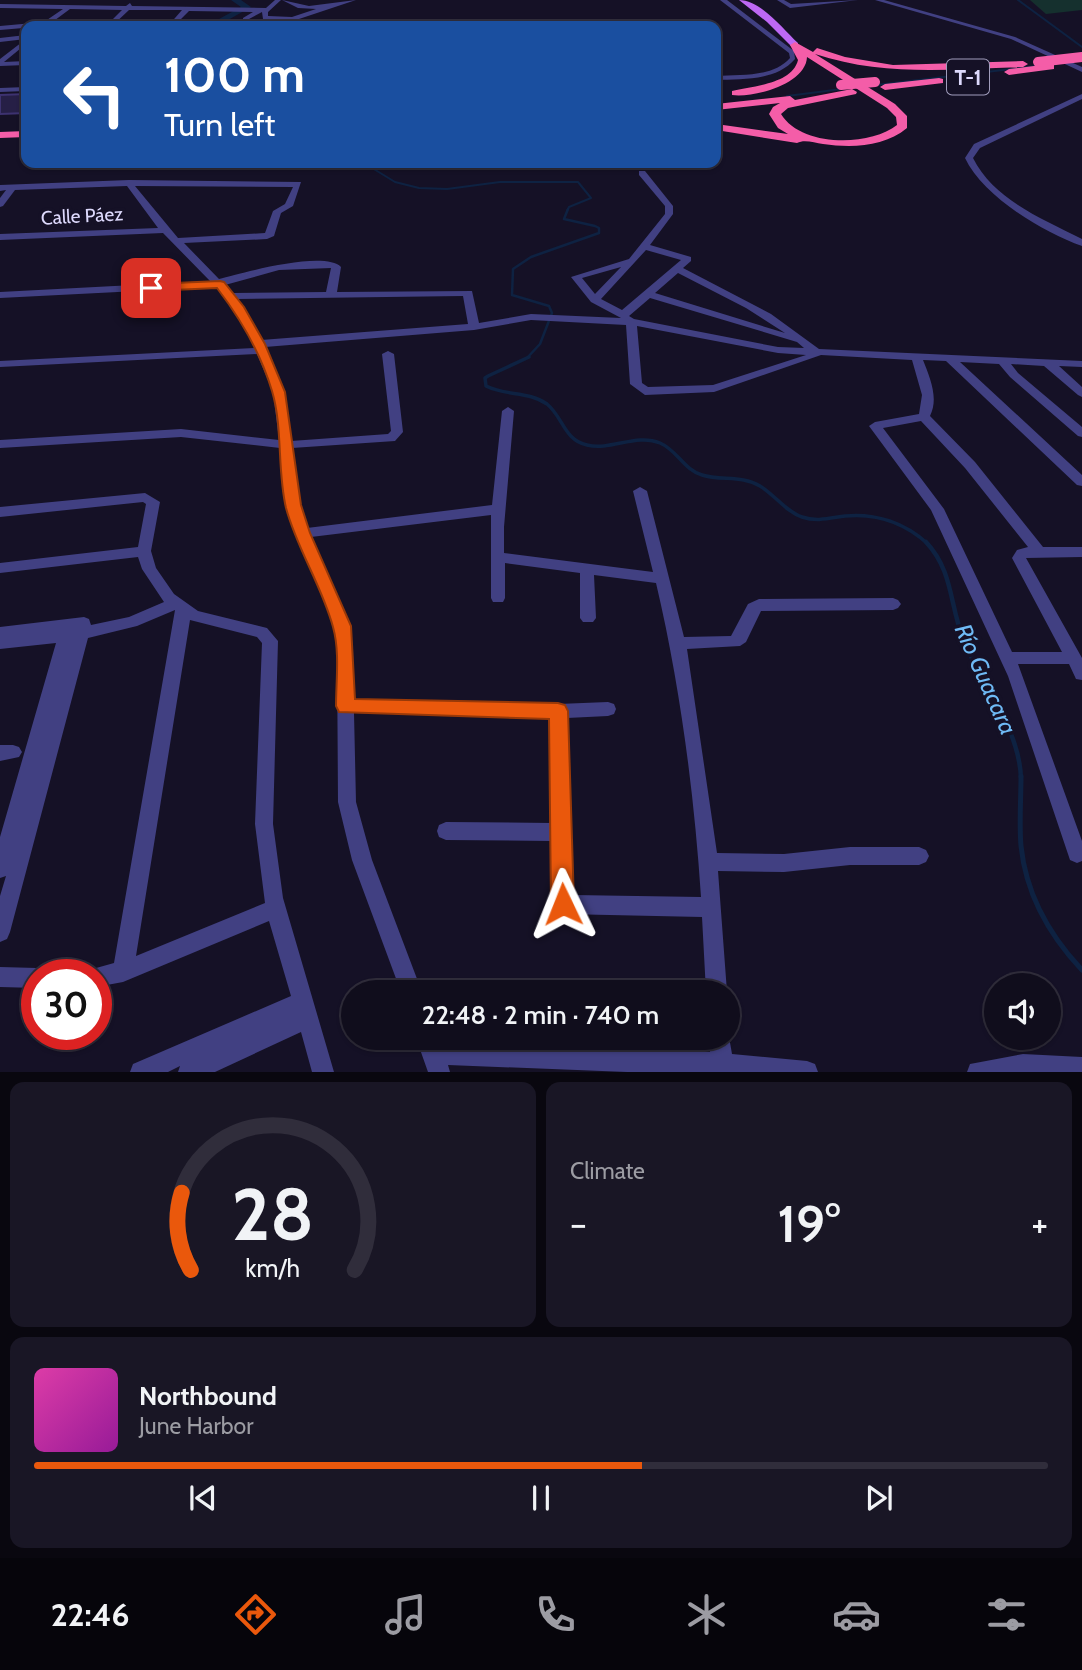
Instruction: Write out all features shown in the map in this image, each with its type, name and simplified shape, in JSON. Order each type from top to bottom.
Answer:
[{"type":"highway","points":[[797,44],[826,55],[889,68],[933,70],[1023,64]]},
{"type":"highway","points":[[797,44],[891,106],[901,116],[903,126],[888,137],[852,142],[806,137],[781,127],[775,114],[777,109],[785,105],[853,92]]},
{"type":"highway","points":[[721,97],[760,88],[791,76],[803,62],[797,44]]},
{"type":"highway","points":[[721,128],[839,144],[887,140],[907,130],[909,118],[900,108],[797,44]]},
{"type":"highway","name":"T-1","points":[[721,106],[853,92],[880,85],[1082,57]]},
{"type":"highway","name":"T-1","points":[[721,97],[841,85],[880,85],[1082,64]]},
{"type":"highway","points":[[0,127],[21,126]]},
{"type":"highway","points":[[0,135],[21,134]]},
{"type":"main road","points":[[743,0],[797,44]]},
{"type":"main road","points":[[751,0],[787,29],[797,44]]},
{"type":"main road","points":[[745,16],[764,15]]},
{"type":"street","points":[[49,21],[81,0]]},
{"type":"street","points":[[114,21],[136,0]]},
{"type":"street","points":[[248,21],[245,17],[278,0]]},
{"type":"street","points":[[285,0],[294,6]]},
{"type":"street","points":[[289,21],[353,0]]},
{"type":"street","points":[[721,78],[768,73],[781,69],[793,58],[792,52],[723,0]]},
{"type":"street","points":[[780,0],[790,6],[855,0]]},
{"type":"street","points":[[878,0],[1013,38],[1082,70]]},
{"type":"street","points":[[0,6],[264,9],[335,4]]},
{"type":"street","points":[[303,7],[311,12]]},
{"type":"street","points":[[176,21],[187,9]]},
{"type":"street","points":[[264,9],[264,19]]},
{"type":"street","points":[[264,19],[270,21]]},
{"type":"street","points":[[257,21],[293,19]]},
{"type":"street","points":[[14,27],[21,29]]},
{"type":"street","points":[[0,29],[21,27]]},
{"type":"street","points":[[0,40],[21,31]]},
{"type":"street","points":[[0,40],[21,39]]},
{"type":"street","points":[[0,63],[21,44]]},
{"type":"street","points":[[0,63],[21,63]]},
{"type":"street","points":[[0,90],[21,89]]},
{"type":"street","points":[[1082,96],[976,146],[969,158],[978,177],[991,188],[1020,209],[1082,243]]},
{"type":"street","points":[[595,300],[632,261],[669,214],[669,206],[642,173]]},
{"type":"street","points":[[0,188],[129,183],[171,235],[222,287],[259,348],[279,392],[293,505],[302,533],[342,626],[345,648],[347,802],[362,860],[407,980]]},
{"type":"street","name":"Calle Páez","points":[[0,237],[267,236],[271,234],[277,211],[289,206],[298,184],[129,183]]},
{"type":"street","points":[[0,204],[13,187]]},
{"type":"street","points":[[644,246],[688,259],[649,294],[627,319],[636,384],[645,391],[714,388],[820,352]]},
{"type":"street","points":[[627,319],[595,300],[576,277],[632,261]]},
{"type":"street","points":[[222,287],[287,266],[332,264],[336,267],[331,295]]},
{"type":"street","points":[[677,269],[752,305],[820,352]]},
{"type":"street","points":[[0,295],[222,287],[331,295],[467,287],[474,327]]},
{"type":"street","points":[[649,294],[806,343]]},
{"type":"street","points":[[0,364],[259,348],[474,327],[531,317],[627,319],[762,348],[1082,364]]},
{"type":"street","points":[[0,444],[181,433],[285,446],[395,436],[397,432],[388,354]]},
{"type":"street","points":[[916,356],[929,394],[928,413],[924,417],[875,426],[937,509],[1007,658],[1077,854]]},
{"type":"street","points":[[948,358],[1082,482]]},
{"type":"street","points":[[1002,360],[1014,375],[1082,433]]},
{"type":"street","points":[[1047,362],[1082,393]]},
{"type":"street","points":[[498,598],[499,509],[508,411]]},
{"type":"street","points":[[924,417],[971,465],[1039,552]]},
{"type":"street","points":[[640,491],[678,643],[706,829],[716,980]]},
{"type":"street","points":[[0,512],[145,497],[153,502],[144,551],[149,569],[176,603],[194,616],[262,632],[270,641],[264,824],[276,908],[323,1072]]},
{"type":"street","points":[[302,533],[499,509]]},
{"type":"street","points":[[0,568],[144,551]]},
{"type":"street","points":[[1082,552],[1039,552],[1022,554],[1018,558],[1082,674]]},
{"type":"street","points":[[498,557],[660,578]]},
{"type":"street","points":[[587,570],[588,618]]},
{"type":"street","points":[[0,633],[74,629],[132,622],[176,603]]},
{"type":"street","points":[[123,972],[176,603]]},
{"type":"street","points":[[678,643],[734,642],[740,638],[753,608],[759,605],[893,604]]},
{"type":"street","points":[[0,643],[74,629]]},
{"type":"street","points":[[0,869],[74,629]]},
{"type":"street","points":[[0,932],[51,750],[74,629]]},
{"type":"street","points":[[1007,658],[1074,658]]},
{"type":"street","points":[[346,706],[558,711],[608,709]]},
{"type":"street","points":[[558,711],[563,904],[711,907]]},
{"type":"street","points":[[446,831],[561,832]]},
{"type":"street","points":[[708,862],[784,863],[850,856],[919,856]]},
{"type":"street","points":[[112,974],[123,972],[276,908]]},
{"type":"street","points":[[0,977],[21,978]]},
{"type":"street","points":[[141,1072],[171,1065],[307,1009]]},
{"type":"street","points":[[189,1072],[307,1009]]},
{"type":"street","points":[[721,1050],[722,1065]]},
{"type":"street","points":[[433,1054],[722,1065],[807,1072]]},
{"type":"street","points":[[981,1071],[1023,1065],[1082,1068]]},
{"type":"green space","points":[[1030,0],[1082,0],[1082,10],[1046,14]]},
{"type":"building","points":[[21,94],[21,113],[0,114],[0,95]]},
{"type":"waterway","name":"Río Guacara","points":[[225,21],[223,19],[247,7],[235,0]]},
{"type":"waterway","points":[[1018,0],[1082,47]]},
{"type":"waterway","points":[[876,85],[1037,66]]},
{"type":"waterway","points":[[787,96],[842,89]]},
{"type":"waterway","name":"Río Guacara","points":[[372,168],[395,182],[419,188],[447,189],[500,182],[578,182],[591,198],[568,209]]},
{"type":"waterway","name":"Río Guacara","points":[[527,358],[540,344],[552,313],[549,306],[512,295],[513,269],[531,257],[599,233],[599,228],[595,226],[564,219],[568,209]]},
{"type":"waterway","name":"Río Guacara","points":[[527,358],[485,378],[486,386],[533,397],[547,404],[568,433],[579,442],[605,446],[651,440],[666,446],[696,472],[709,477],[753,483],[802,517],[818,519],[857,515],[879,518],[910,530],[927,543]]},
{"type":"waterway","name":"Río Guacara","points":[[927,543],[942,565],[964,641],[1014,741],[1021,778]]},
{"type":"waterway","name":"Río Guacara","points":[[1021,778],[1021,846],[1028,881],[1050,928],[1082,970]]},
{"type":"route","points":[[151,288],[220,284],[238,307],[258,344],[279,392],[293,505],[302,533],[342,626],[346,706],[558,711],[563,904]]}]
